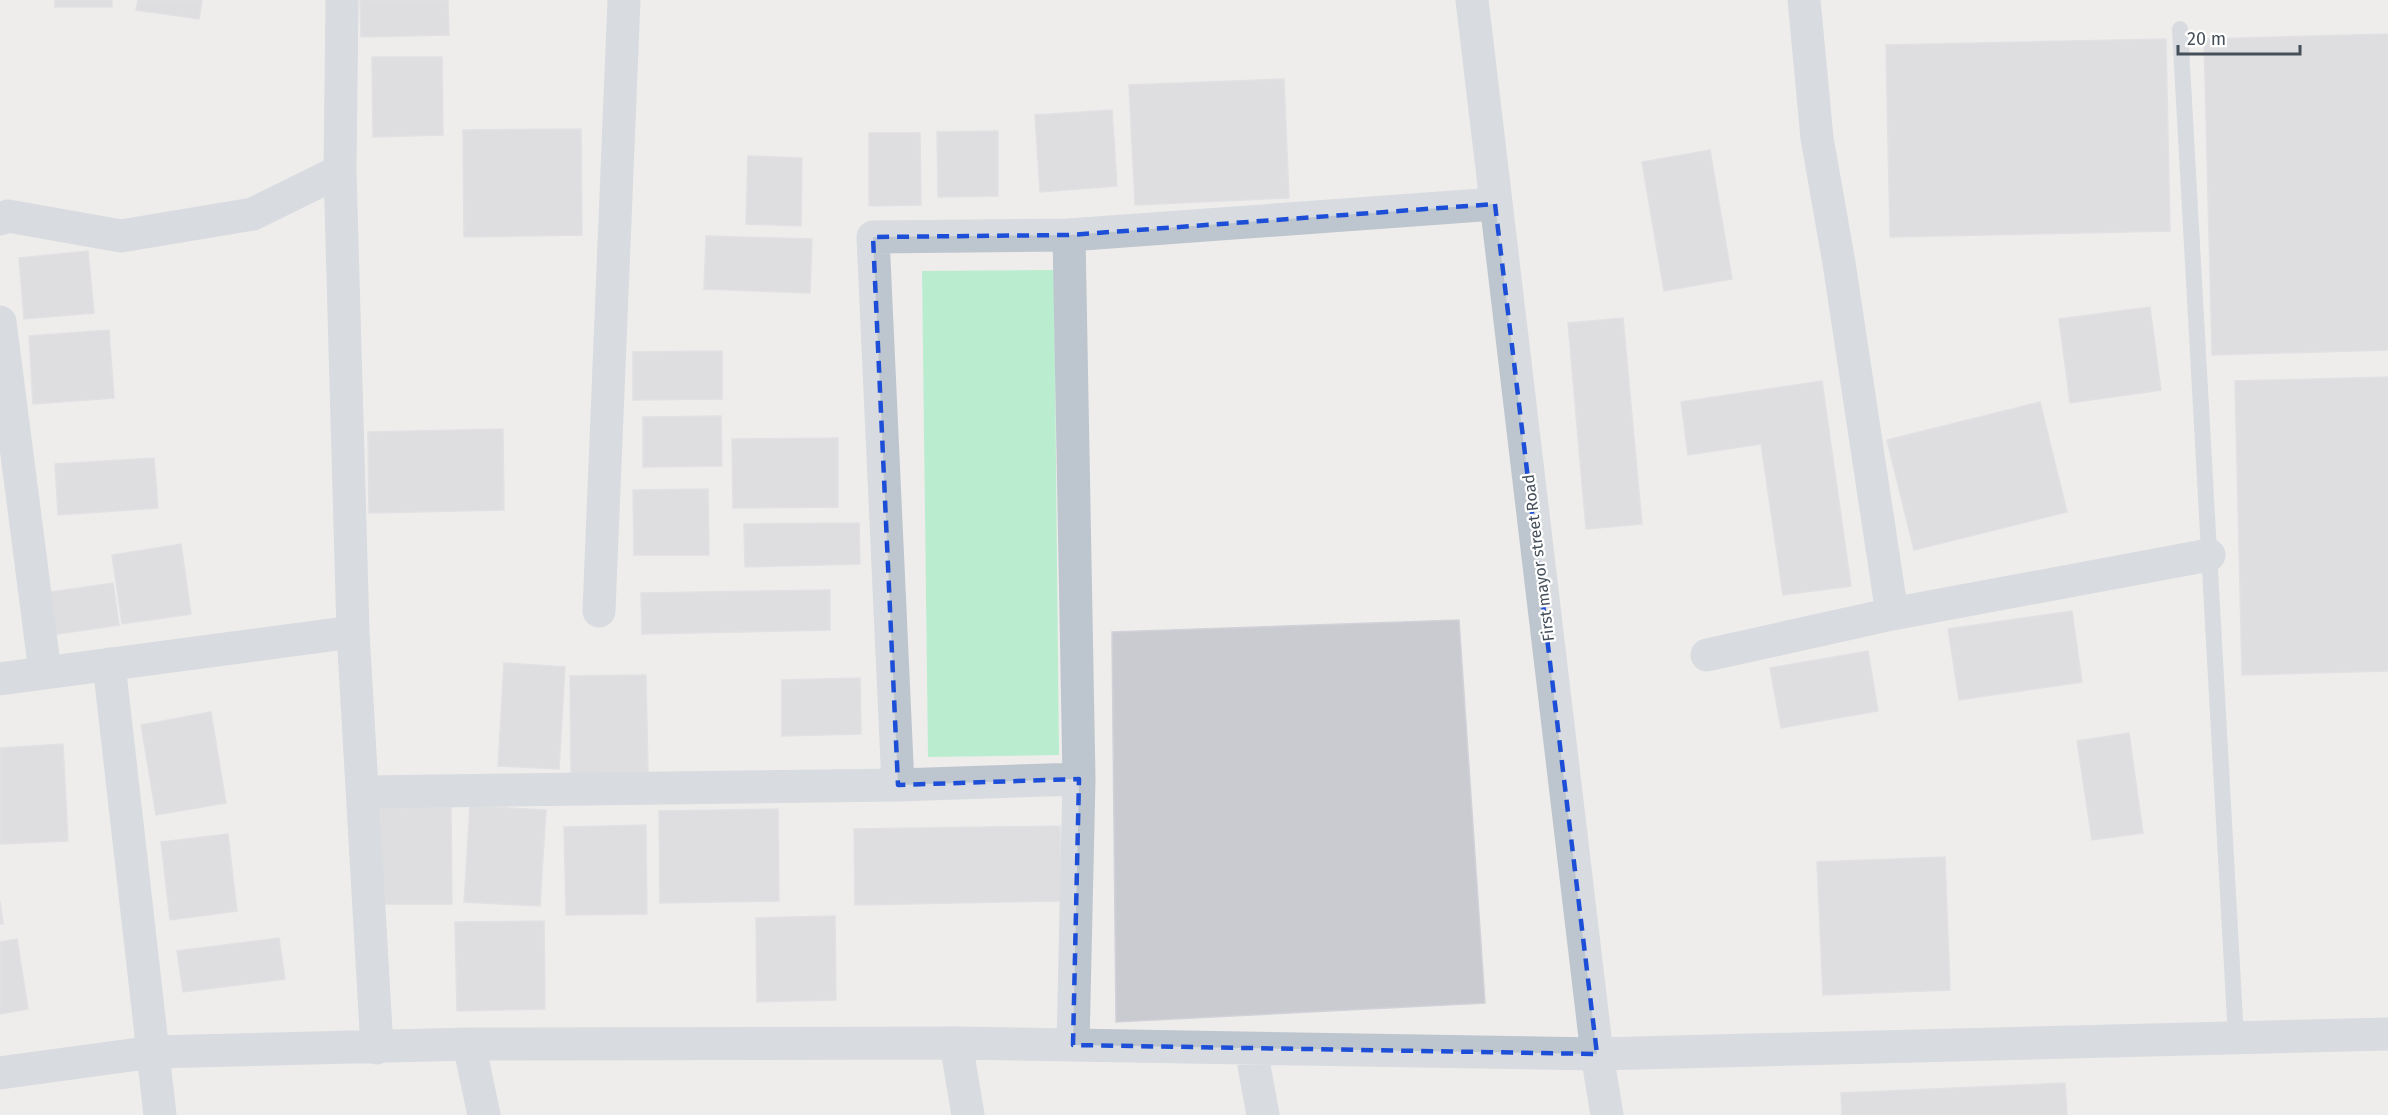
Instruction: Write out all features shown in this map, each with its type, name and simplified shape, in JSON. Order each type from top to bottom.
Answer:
[{"type":"street","points":[[342,0],[340,171],[353,632],[377,1048]]},
{"type":"street","points":[[599,611],[624,0]]},
{"type":"street","name":"First mayor street Road","points":[[1473,0],[1495,204],[1597,1054],[1607,1115]]},
{"type":"street","points":[[1804,0],[1817,138],[1839,263],[1892,614]]},
{"type":"street","points":[[0,219],[9,216],[121,236],[253,214],[340,171]]},
{"type":"street","points":[[898,785],[873,237],[1068,235],[1495,204]]},
{"type":"street","points":[[1068,235],[1079,778],[1073,1045]]},
{"type":"street","points":[[0,322],[45,672]]},
{"type":"street","points":[[1707,655],[1892,614],[2209,555]]},
{"type":"street","points":[[0,679],[353,632]]},
{"type":"street","points":[[109,664],[160,1115]]},
{"type":"street","points":[[363,792],[898,785],[1079,778]]},
{"type":"street","points":[[0,1073],[153,1052],[469,1044],[956,1043],[1597,1054],[2388,1034]]},
{"type":"street","points":[[956,1043],[968,1115]]},
{"type":"street","points":[[469,1044],[484,1115]]},
{"type":"street","points":[[1251,1049],[1263,1115]]},
{"type":"lane","points":[[2180,29],[2236,1038]]},
{"type":"highlighted area","points":[[1495,204],[1597,1054],[1073,1045],[1079,779],[898,785],[873,237],[1069,235]]},
{"type":"green space","points":[[1054,270],[1059,755],[928,757],[922,271]]},
{"type":"building","points":[[55,0],[112,0],[112,7],[55,7]]},
{"type":"building","points":[[138,0],[202,0],[199,19],[136,10]]},
{"type":"building","points":[[360,0],[448,0],[449,35],[361,37]]},
{"type":"building","points":[[2388,34],[2388,350],[2212,355],[2204,39]]},
{"type":"building","points":[[2166,39],[2170,231],[1890,237],[1886,45]]},
{"type":"building","points":[[372,57],[442,57],[443,135],[373,137]]},
{"type":"building","points":[[1284,79],[1289,198],[1135,205],[1129,85]]},
{"type":"building","points":[[1112,110],[1117,186],[1040,192],[1035,115]]},
{"type":"building","points":[[581,129],[582,235],[464,237],[463,130]]},
{"type":"building","points":[[998,131],[998,196],[938,197],[937,132]]},
{"type":"building","points":[[869,133],[920,133],[921,205],[869,206]]},
{"type":"building","points":[[1710,150],[1732,279],[1664,291],[1642,162]]},
{"type":"building","points":[[748,156],[802,158],[801,226],[746,224]]},
{"type":"building","points":[[706,236],[812,239],[810,293],[704,289]]},
{"type":"building","points":[[88,251],[94,313],[24,319],[19,258]]},
{"type":"building","points":[[2150,307],[2161,390],[2070,403],[2059,319]]},
{"type":"building","points":[[1623,318],[1642,524],[1586,529],[1568,323]]},
{"type":"building","points":[[109,330],[114,398],[33,404],[29,336]]},
{"type":"building","points":[[722,351],[722,399],[633,400],[633,352]]},
{"type":"building","points":[[2388,377],[2388,671],[2242,675],[2235,381]]},
{"type":"building","points":[[1822,381],[1851,586],[1783,595],[1761,444],[1688,455],[1681,402]]},
{"type":"building","points":[[2040,402],[2067,512],[1914,550],[1887,440]]},
{"type":"building","points":[[721,416],[722,466],[643,467],[643,417]]},
{"type":"building","points":[[503,429],[504,510],[369,513],[368,432]]},
{"type":"building","points":[[838,438],[838,507],[733,508],[732,439]]},
{"type":"building","points":[[154,458],[158,508],[58,515],[55,464]]},
{"type":"building","points":[[708,489],[709,555],[634,555],[633,490]]},
{"type":"building","points":[[859,523],[860,564],[745,567],[744,524]]},
{"type":"building","points":[[181,544],[191,614],[122,624],[112,555]]},
{"type":"building","points":[[113,583],[119,625],[51,635],[44,593]]},
{"type":"building","points":[[830,590],[830,630],[642,634],[641,593]]},
{"type":"building","points":[[2072,611],[2082,682],[1959,700],[1948,629]]},
{"type":"building","points":[[1459,620],[1485,1003],[1116,1022],[1112,632]]},
{"type":"building","points":[[1868,651],[1878,711],[1781,728],[1770,668]]},
{"type":"building","points":[[504,663],[565,667],[559,769],[498,766]]},
{"type":"building","points":[[646,675],[648,772],[571,774],[570,676]]},
{"type":"building","points":[[860,678],[861,734],[782,736],[782,680]]},
{"type":"building","points":[[211,712],[226,803],[156,815],[141,725]]},
{"type":"building","points":[[2129,733],[2143,833],[2092,840],[2077,741]]},
{"type":"building","points":[[63,744],[68,841],[0,844],[0,748]]},
{"type":"building","points":[[470,806],[546,810],[540,906],[464,902]]},
{"type":"building","points":[[451,807],[452,904],[382,904],[380,808]]},
{"type":"building","points":[[778,809],[779,901],[660,903],[659,811]]},
{"type":"building","points":[[646,825],[647,914],[566,915],[564,827]]},
{"type":"building","points":[[1060,826],[1061,901],[855,905],[854,829]]},
{"type":"building","points":[[228,834],[237,911],[170,920],[161,842]]},
{"type":"building","points":[[1945,857],[1950,990],[1823,995],[1817,862]]},
{"type":"building","points":[[0,901],[3,924],[0,924]]},
{"type":"building","points":[[835,916],[836,1000],[757,1002],[756,918]]},
{"type":"building","points":[[544,921],[545,1009],[457,1011],[455,922]]},
{"type":"building","points":[[279,938],[285,979],[183,992],[177,951]]},
{"type":"building","points":[[17,939],[28,1009],[0,1014],[0,942]]},
{"type":"building","points":[[2065,1083],[2067,1115],[1842,1115],[1841,1093]]}]
